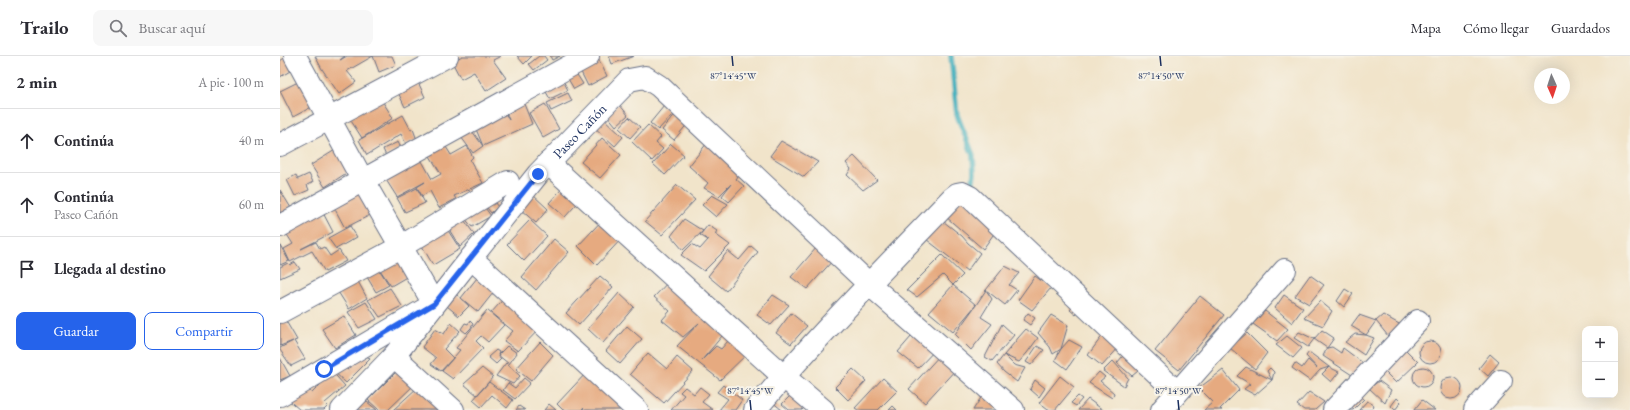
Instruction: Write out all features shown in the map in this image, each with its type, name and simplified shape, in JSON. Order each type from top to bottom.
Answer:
[{"type":"street","points":[[280,60],[288,56]]},
{"type":"street","points":[[280,395],[434,304],[402,246],[362,179],[296,56]]},
{"type":"street","points":[[280,145],[447,56]]},
{"type":"street","points":[[280,226],[362,179],[588,56]]},
{"type":"street","name":"Paseo Cañón","points":[[342,410],[394,356],[548,163],[629,80],[645,78],[659,86],[869,284]]},
{"type":"street","points":[[548,163],[783,376],[823,410]]},
{"type":"street","points":[[280,312],[402,246],[508,182]]},
{"type":"street","points":[[755,410],[783,376],[869,284],[952,198],[957,194],[962,193],[970,197],[1177,392]]},
{"type":"street","points":[[471,258],[637,410]]},
{"type":"street","points":[[1162,410],[1285,270]]},
{"type":"street","points":[[869,284],[1013,410]]},
{"type":"street","points":[[1334,410],[1418,321]]},
{"type":"street","points":[[394,356],[453,410]]},
{"type":"street","points":[[1475,410],[1501,381]]},
{"type":"building","points":[[287,56],[297,67],[280,77],[280,61]]},
{"type":"building","points":[[315,56],[345,56],[340,60],[347,56],[373,56],[347,71],[356,82],[339,94]]},
{"type":"building","points":[[373,56],[392,56],[396,65],[379,72]]},
{"type":"building","points":[[462,56],[501,56],[493,60],[506,78],[486,91],[474,72],[461,79],[452,62]]},
{"type":"building","points":[[517,56],[532,56],[524,64]]},
{"type":"building","points":[[539,56],[544,56],[547,60],[534,70],[529,64]]},
{"type":"building","points":[[550,56],[560,56],[552,60]]},
{"type":"building","points":[[597,56],[607,76],[588,86],[577,64]]},
{"type":"building","points":[[609,56],[634,56],[612,64]]},
{"type":"building","points":[[572,67],[583,84],[574,89],[564,72]]},
{"type":"building","points":[[559,73],[568,90],[550,99],[541,83]]},
{"type":"building","points":[[304,79],[317,104],[293,117],[280,91]]},
{"type":"building","points":[[417,80],[425,97],[405,107],[397,90]]},
{"type":"building","points":[[568,93],[572,101],[551,111],[547,103]]},
{"type":"building","points":[[520,94],[532,124],[483,146],[473,122],[501,105],[509,120],[502,104]]},
{"type":"building","points":[[379,96],[393,118],[362,138],[348,116]]},
{"type":"building","points":[[545,104],[559,129],[543,138],[529,113]]},
{"type":"building","points":[[619,104],[628,115],[616,126],[607,115]]},
{"type":"building","points":[[664,106],[673,114],[658,130],[650,123]]},
{"type":"building","points":[[677,112],[689,122],[674,140],[662,130]]},
{"type":"building","points":[[403,115],[411,130],[413,129],[417,140],[406,144],[401,134],[367,155],[359,140]]},
{"type":"building","points":[[601,116],[623,137],[615,146],[593,126]]},
{"type":"building","points":[[629,117],[640,127],[630,138],[619,128]]},
{"type":"building","points":[[467,124],[483,146],[473,153],[455,129]]},
{"type":"building","points":[[648,125],[661,137],[656,143],[663,149],[652,161],[632,142]]},
{"type":"building","points":[[602,138],[621,155],[600,178],[581,162]]},
{"type":"building","points":[[781,141],[818,162],[804,177],[770,156]]},
{"type":"building","points":[[398,142],[401,148],[386,156],[383,149]]},
{"type":"building","points":[[443,142],[451,155],[467,146],[473,157],[470,160],[483,183],[454,196],[456,199],[439,208],[430,191],[422,196],[417,187],[425,182],[397,197],[381,172],[418,154],[432,179],[441,174],[427,151]]},
{"type":"building","points":[[707,143],[743,170],[736,179],[744,186],[729,202],[722,196],[731,184],[719,196],[704,188],[708,183],[689,166]]},
{"type":"building","points":[[671,144],[684,155],[665,175],[653,164]]},
{"type":"building","points":[[340,147],[354,168],[325,187],[311,165]]},
{"type":"building","points":[[854,156],[877,180],[863,190],[847,175],[851,169],[846,163]]},
{"type":"building","points":[[309,174],[313,182],[307,185],[309,190],[295,196],[287,180],[296,175],[298,179]]},
{"type":"building","points":[[363,183],[378,211],[345,228],[330,200]]},
{"type":"building","points":[[567,183],[583,197],[565,217],[549,203]]},
{"type":"building","points":[[677,185],[695,200],[662,235],[645,221]]},
{"type":"building","points":[[417,188],[425,203],[405,212],[397,198]]},
{"type":"building","points":[[280,190],[291,208],[280,215]]},
{"type":"building","points":[[532,194],[548,209],[536,223],[520,209]]},
{"type":"building","points":[[489,195],[498,207],[491,213],[481,200]]},
{"type":"building","points":[[712,195],[728,204],[716,217],[702,205]]},
{"type":"building","points":[[963,198],[998,228],[983,249],[945,216]]},
{"type":"building","points":[[480,201],[491,216],[472,227],[460,212]]},
{"type":"building","points":[[321,209],[333,232],[301,249],[316,242],[320,249],[324,247],[330,256],[339,250],[346,261],[325,272],[312,251],[290,262],[284,249],[293,244],[284,230]]},
{"type":"building","points":[[460,214],[474,234],[460,247],[445,223]]},
{"type":"building","points":[[606,216],[625,235],[597,265],[578,246]]},
{"type":"building","points":[[939,218],[962,236],[980,253],[967,271],[922,236]]},
{"type":"building","points":[[684,219],[703,231],[683,250],[671,236]]},
{"type":"building","points":[[530,220],[547,236],[524,261],[507,244]]},
{"type":"building","points":[[443,223],[460,249],[433,265],[418,239]]},
{"type":"building","points":[[708,225],[717,231],[715,234],[730,245],[704,271],[681,255],[692,244],[700,249],[708,240],[700,235]]},
{"type":"building","points":[[350,226],[357,237],[336,249],[328,238]]},
{"type":"building","points":[[554,239],[569,252],[536,290],[522,277]]},
{"type":"building","points":[[280,245],[289,261],[280,265]]},
{"type":"building","points":[[751,246],[758,252],[726,291],[708,276],[728,251],[739,260]]},
{"type":"building","points":[[817,247],[834,259],[807,289],[791,277]]},
{"type":"building","points":[[400,251],[415,272],[391,286],[376,264]]},
{"type":"building","points":[[942,255],[963,275],[953,285],[943,275],[917,297],[907,290]]},
{"type":"building","points":[[295,262],[300,269],[280,278],[280,267],[288,263],[290,265]]},
{"type":"building","points":[[1005,266],[1019,273],[1009,285],[1017,290],[1005,305],[986,290]]},
{"type":"building","points":[[379,269],[389,285],[376,292],[367,277]]},
{"type":"building","points":[[481,273],[497,288],[478,312],[461,298]]},
{"type":"building","points":[[354,274],[367,298],[349,309],[335,287]]},
{"type":"building","points":[[1310,275],[1324,285],[1309,304],[1295,296]]},
{"type":"building","points":[[600,276],[613,287],[579,325],[566,313]]},
{"type":"building","points":[[1035,276],[1051,288],[1032,310],[1018,300]]},
{"type":"building","points":[[672,278],[751,350],[720,380],[677,346],[699,323],[683,337],[662,320],[670,311],[654,297]],"holes":[[[722,336],[728,341],[721,349],[716,346],[702,360]]]},
{"type":"building","points":[[953,285],[976,305],[953,332],[929,312]]},
{"type":"building","points":[[390,288],[402,306],[380,317],[368,300]]},
{"type":"building","points":[[1345,289],[1353,294],[1344,307],[1337,301]]},
{"type":"building","points":[[986,290],[992,299],[981,317],[992,324],[971,350],[955,334]]},
{"type":"building","points":[[619,293],[634,307],[603,343],[588,329]]},
{"type":"building","points":[[456,294],[469,306],[459,316],[447,306]]},
{"type":"building","points":[[507,295],[543,325],[518,351],[504,341],[513,331],[491,313]]},
{"type":"building","points":[[773,295],[789,305],[771,325],[757,315]]},
{"type":"building","points":[[1284,295],[1303,308],[1292,323],[1275,308]]},
{"type":"building","points":[[1200,296],[1224,315],[1179,370],[1155,351]]},
{"type":"building","points":[[1320,301],[1332,311],[1323,326],[1304,318]]},
{"type":"building","points":[[366,302],[377,319],[359,328],[348,312]]},
{"type":"building","points":[[1076,303],[1082,308],[1076,315],[1070,310]]},
{"type":"building","points":[[487,310],[504,325],[488,342],[481,336],[476,341],[483,348],[453,379],[442,371],[460,350],[456,348]]},
{"type":"building","points":[[1265,311],[1288,329],[1277,341],[1253,324]]},
{"type":"building","points":[[791,313],[807,326],[791,344],[776,333]]},
{"type":"building","points":[[1028,313],[1035,318],[1030,325],[1023,320]]},
{"type":"building","points":[[1051,315],[1068,325],[1061,349],[1053,354],[1050,347],[1038,333]]},
{"type":"building","points":[[1359,315],[1376,321],[1366,335],[1351,326]]},
{"type":"building","points":[[1383,315],[1401,325],[1388,336],[1376,321]]},
{"type":"building","points":[[283,316],[297,340],[294,341],[305,359],[291,366],[280,350],[280,348],[293,341],[280,346],[280,318]]},
{"type":"building","points":[[344,316],[356,335],[335,348],[322,329]]},
{"type":"building","points":[[470,321],[473,324],[466,333],[461,329],[465,323],[468,324]]},
{"type":"building","points":[[451,323],[460,331],[444,349],[453,358],[441,371],[431,364],[436,358],[422,347],[435,329],[444,334]]},
{"type":"building","points":[[1002,324],[1014,335],[992,361],[985,357]]},
{"type":"building","points":[[627,326],[642,339],[620,364],[606,351]]},
{"type":"building","points":[[918,329],[939,346],[918,368],[898,352]]},
{"type":"building","points":[[1026,329],[1038,338],[1019,362],[1004,355]]},
{"type":"building","points":[[1322,330],[1334,338],[1327,348],[1314,339]]},
{"type":"building","points":[[1299,332],[1314,339],[1308,347],[1294,338]]},
{"type":"building","points":[[1247,333],[1267,353],[1255,369],[1230,348]]},
{"type":"building","points":[[1355,334],[1366,335],[1374,338],[1364,355],[1345,342]]},
{"type":"building","points":[[1103,335],[1121,345],[1102,366],[1088,355]]},
{"type":"building","points":[[1287,336],[1302,348],[1293,358],[1276,345]]},
{"type":"building","points":[[1069,340],[1082,347],[1067,369],[1055,360],[1061,349]]},
{"type":"building","points":[[1430,341],[1438,344],[1441,352],[1438,360],[1430,363],[1422,360],[1419,352],[1422,344]]},
{"type":"building","points":[[540,342],[553,355],[531,381],[516,369]]},
{"type":"building","points":[[1401,345],[1418,362],[1396,383],[1380,367]]},
{"type":"building","points":[[507,346],[517,353],[509,364],[498,355]]},
{"type":"building","points":[[1037,346],[1044,350],[1031,365],[1026,362]]},
{"type":"building","points":[[1332,347],[1341,353],[1343,348],[1363,363],[1352,375],[1323,356],[1327,348]]},
{"type":"building","points":[[359,350],[370,359],[346,383],[330,368],[339,362],[349,371],[340,361]]},
{"type":"building","points":[[496,350],[499,352],[498,355],[501,359],[496,364],[488,357]]},
{"type":"building","points":[[1128,350],[1144,366],[1132,376],[1117,363]]},
{"type":"building","points":[[1309,352],[1329,367],[1320,370],[1310,381],[1292,368],[1295,363],[1302,368],[1308,360],[1317,368],[1306,356]]},
{"type":"building","points":[[648,353],[667,369],[677,357],[693,371],[664,403],[630,374]]},
{"type":"building","points":[[941,354],[957,368],[925,403],[909,389]]},
{"type":"building","points":[[1490,354],[1499,362],[1488,376],[1479,368]]},
{"type":"building","points":[[1004,355],[1014,365],[1025,368],[1017,382],[1004,372],[997,364]]},
{"type":"building","points":[[280,358],[290,376],[280,380]]},
{"type":"building","points":[[1113,361],[1128,378],[1124,386],[1103,371]]},
{"type":"building","points":[[506,363],[520,376],[513,384],[496,376]]},
{"type":"building","points":[[1246,367],[1272,380],[1255,395],[1244,389],[1250,384],[1237,376]]},
{"type":"building","points":[[1329,367],[1339,372],[1331,382],[1322,374]]},
{"type":"building","points":[[1419,367],[1427,367],[1433,373],[1433,381],[1427,387],[1419,387],[1413,381],[1413,373]]},
{"type":"building","points":[[329,368],[345,386],[325,403],[328,406],[324,410],[300,410],[286,398],[303,385],[312,393],[322,383],[315,378]]},
{"type":"building","points":[[400,368],[416,383],[388,410],[379,410],[368,400]]},
{"type":"building","points":[[482,368],[493,377],[477,395],[464,384]]},
{"type":"building","points":[[1270,368],[1274,372],[1272,380],[1267,371]]},
{"type":"building","points":[[853,369],[866,381],[848,400],[835,387]]},
{"type":"building","points":[[1223,370],[1239,390],[1220,409],[1222,410],[1204,410],[1213,402],[1199,388]]},
{"type":"building","points":[[587,372],[623,407],[620,410],[585,410],[583,408],[581,410],[563,410],[557,404]]},
{"type":"building","points":[[1099,372],[1105,377],[1100,381],[1114,393],[1112,398],[1089,383]]},
{"type":"building","points":[[1060,376],[1074,387],[1055,410],[1048,410],[1039,403]]},
{"type":"building","points":[[1451,377],[1459,380],[1462,388],[1459,396],[1451,399],[1443,396],[1440,388],[1443,380]]},
{"type":"building","points":[[524,378],[530,383],[515,399],[503,390],[508,383],[515,388]]},
{"type":"building","points":[[883,378],[897,391],[878,410],[858,410],[855,408]]},
{"type":"building","points":[[1035,380],[1045,388],[1039,397],[1030,389]]},
{"type":"building","points":[[1379,381],[1391,390],[1385,403],[1369,388]]},
{"type":"building","points":[[489,382],[513,400],[507,408],[492,395],[481,407],[473,400]]},
{"type":"building","points":[[723,385],[742,400],[735,410],[719,410],[728,399],[717,392]]},
{"type":"building","points":[[418,387],[444,410],[393,410]]},
{"type":"building","points":[[685,387],[694,394],[700,387],[709,394],[702,402],[713,410],[671,410],[684,395],[680,392]]},
{"type":"building","points":[[796,390],[810,401],[802,410],[789,410],[782,404]]},
{"type":"building","points":[[1309,392],[1324,402],[1315,410],[1304,410],[1297,405]]},
{"type":"building","points":[[1355,392],[1364,399],[1353,410],[1337,410]]},
{"type":"building","points":[[984,393],[1000,405],[994,410],[973,410]]},
{"type":"building","points":[[1078,396],[1082,399],[1076,406],[1071,403]]},
{"type":"building","points":[[361,397],[377,410],[349,410]]},
{"type":"building","points":[[1397,398],[1401,402],[1395,410],[1391,406]]},
{"type":"building","points":[[1088,399],[1103,410],[1078,410]]},
{"type":"building","points":[[1422,400],[1435,410],[1414,410]]},
{"type":"building","points":[[771,401],[782,410],[763,410]]},
{"type":"building","points":[[1367,401],[1374,405],[1371,410],[1359,410]]},
{"type":"building","points":[[549,404],[556,410],[544,410]]},
{"type":"building","points":[[519,406],[525,410],[516,410]]},
{"type":"building","points":[[893,406],[897,410],[889,410]]},
{"type":"waterway","points":[[951,56],[957,115],[973,155],[974,173],[972,186]]},
{"type":"route","points":[[324,369],[434,304],[538,174]]}]
